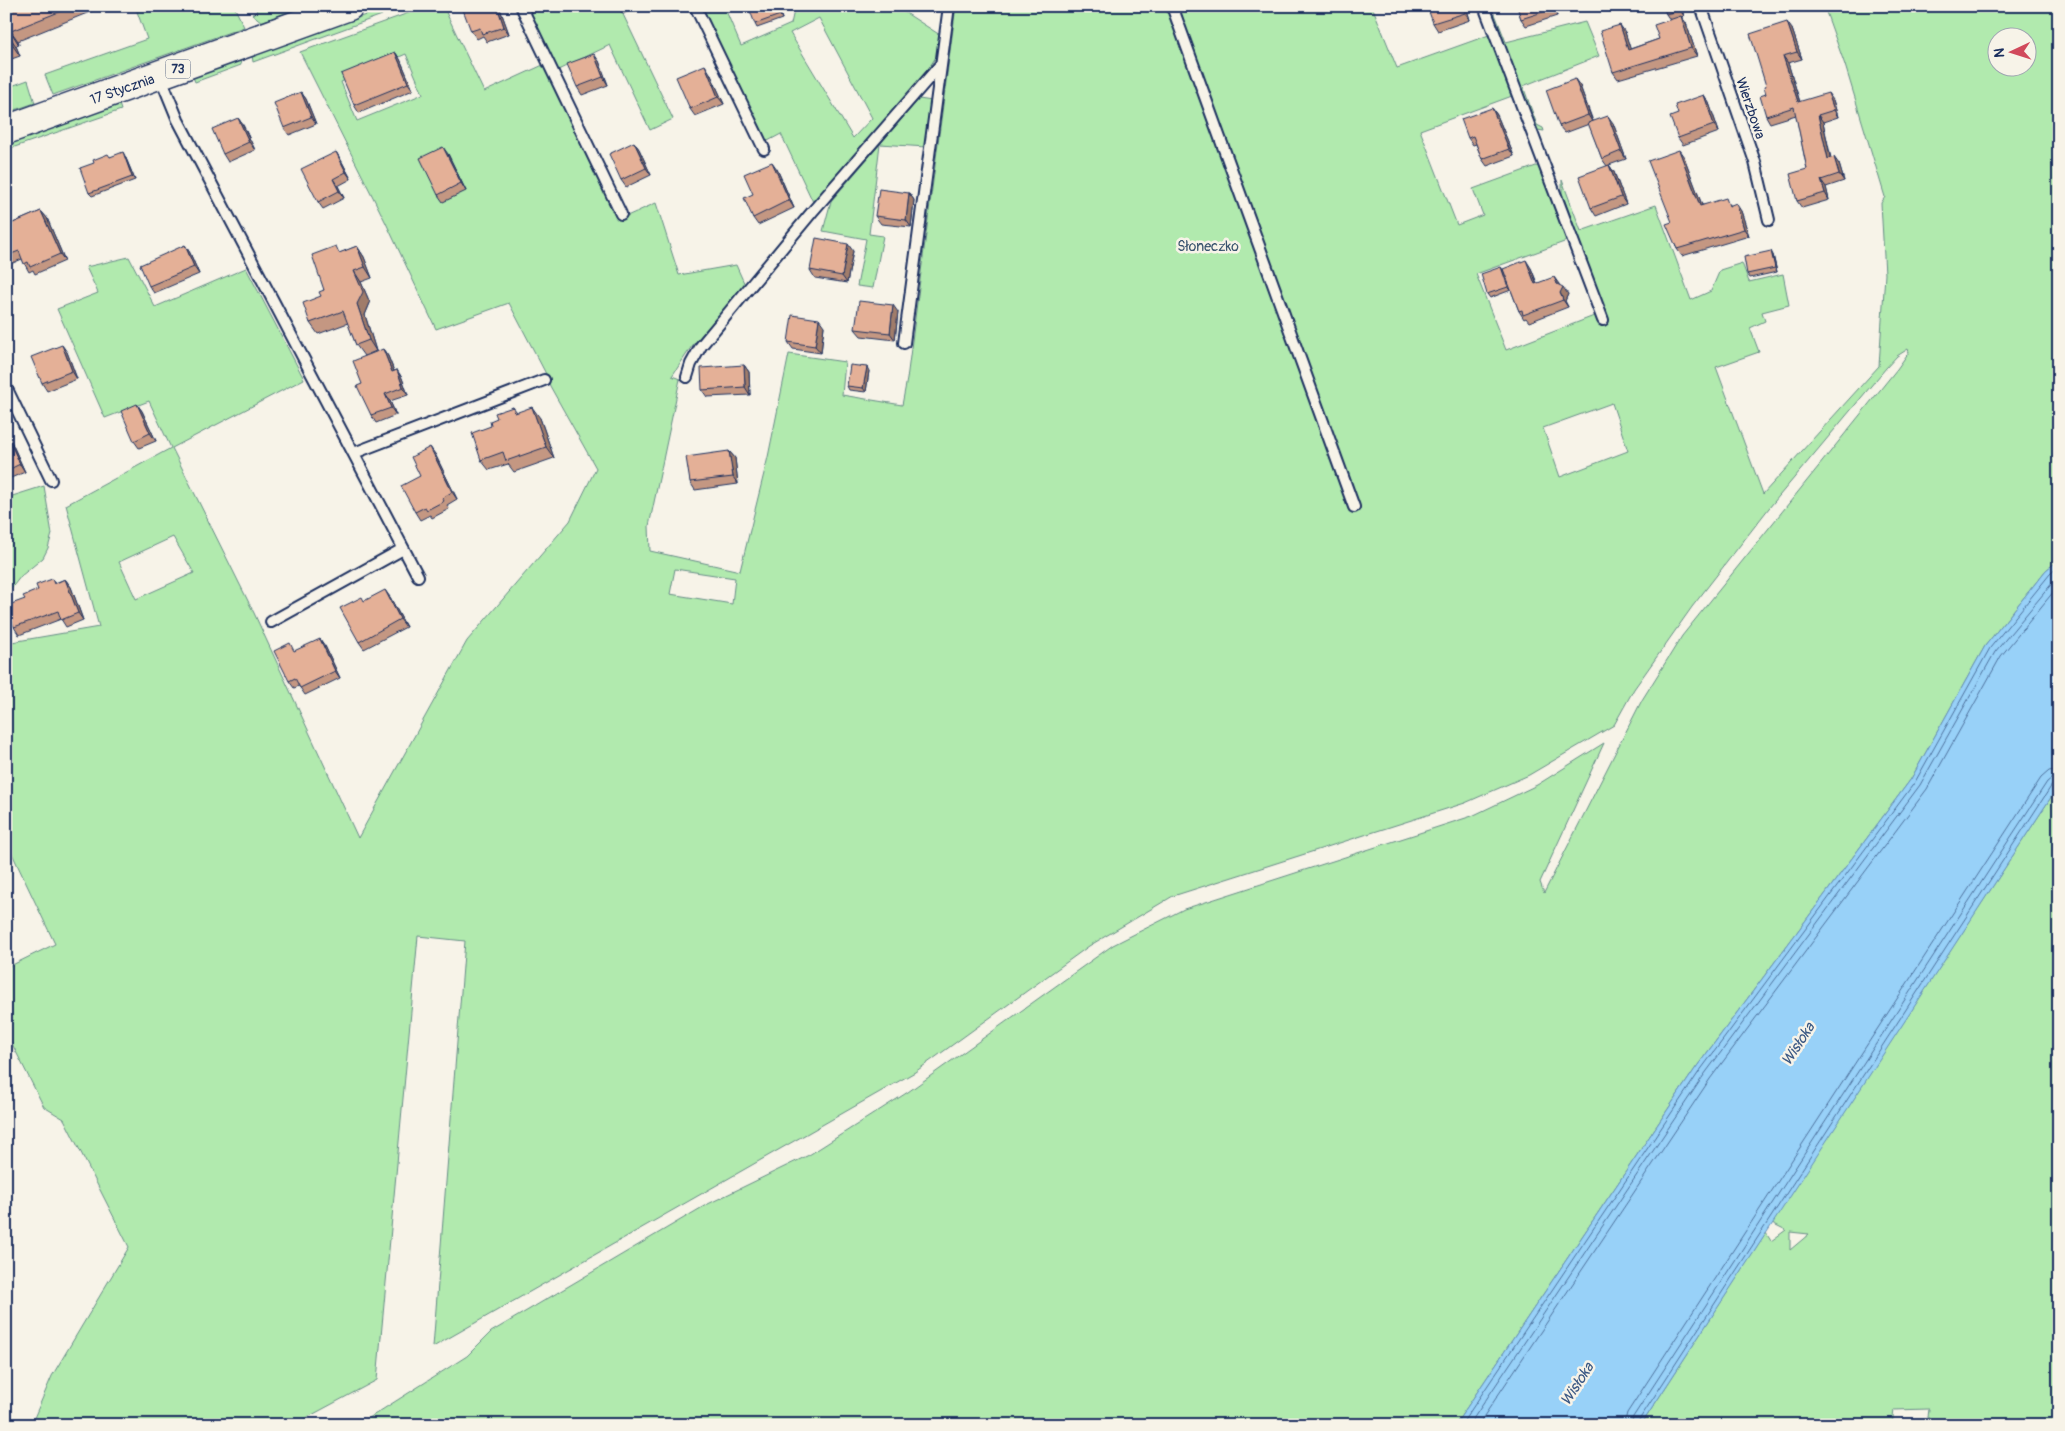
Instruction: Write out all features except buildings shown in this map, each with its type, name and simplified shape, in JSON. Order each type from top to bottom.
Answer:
[{"type":"main road","name":"17 Stycznia","points":[[6,130],[349,6]]},
{"type":"lane","points":[[521,6],[621,214]]},
{"type":"lane","points":[[695,6],[764,149]]},
{"type":"lane","points":[[904,343],[949,6]]},
{"type":"lane","points":[[1172,6],[1354,508]]},
{"type":"lane","points":[[1484,6],[1603,320]]},
{"type":"lane","name":"Wierzbowa","points":[[1701,6],[1757,168],[1769,220]]},
{"type":"lane","points":[[687,377],[691,364],[701,346],[812,212],[941,64]]},
{"type":"lane","points":[[160,75],[178,120],[418,576]]},
{"type":"lane","points":[[354,453],[544,380]]},
{"type":"lane","points":[[6,387],[51,480]]},
{"type":"lane","points":[[271,622],[403,549]]},
{"type":"green space","points":[[135,6],[234,6],[244,27],[53,95],[45,75],[147,39]]},
{"type":"green space","points":[[255,6],[305,6],[262,22],[252,14],[257,12]]},
{"type":"green space","name":"Słoneczko","points":[[428,6],[443,6],[484,92],[543,65],[618,220],[656,203],[679,275],[736,265],[745,285],[692,346],[672,376],[680,379],[649,526],[650,551],[740,571],[768,457],[789,354],[845,362],[842,395],[902,405],[956,6],[1372,6],[1397,68],[1489,35],[1512,96],[1420,130],[1457,225],[1483,215],[1473,189],[1536,166],[1540,167],[1567,241],[1476,274],[1506,350],[1596,315],[1600,323],[1608,320],[1562,193],[1562,180],[1581,231],[1656,205],[1691,300],[1711,291],[1720,270],[1742,263],[1749,282],[1783,274],[1789,305],[1762,312],[1765,321],[1750,328],[1759,352],[1716,367],[1763,494],[1879,366],[1885,274],[1881,203],[1885,197],[1845,65],[1826,12],[1851,6],[2059,6],[2059,560],[2046,570],[1985,646],[1911,779],[1695,1069],[1455,1425],[358,1425],[467,1356],[491,1332],[706,1205],[809,1155],[908,1092],[1113,945],[1184,909],[1472,816],[1537,785],[1604,743],[1540,882],[1544,893],[1642,700],[1682,636],[1897,369],[1909,352],[1908,349],[1897,356],[1886,368],[1769,508],[1692,607],[1634,689],[1614,725],[1529,775],[1465,803],[1173,896],[1089,946],[915,1072],[433,1347],[465,941],[418,936],[377,1380],[293,1425],[31,1425],[52,1376],[129,1247],[64,1119],[44,1107],[6,1032],[6,968],[55,944],[6,841],[6,643],[99,627],[66,505],[171,448],[149,401],[105,418],[57,309],[98,293],[86,267],[129,257],[155,307],[246,268],[304,379],[172,448],[254,613],[358,838],[467,641],[570,521],[596,468],[550,386],[545,372],[509,303],[436,329],[386,223],[300,52]],"holes":[[[406,54],[423,94],[357,121],[341,82]],[[1612,403],[1628,451],[1560,477],[1543,428]],[[173,537],[194,573],[136,599],[119,562]],[[675,569],[735,578],[732,604],[670,594]]]},
{"type":"green space","points":[[527,6],[619,6],[673,119],[650,130],[610,45],[556,71]]},
{"type":"green space","points":[[702,6],[724,6],[741,46],[791,24],[795,6],[895,6],[940,35],[938,54],[917,86],[813,202],[781,134],[766,142]],"holes":[[[819,18],[872,118],[853,138],[790,33]]]},
{"type":"green space","points":[[380,10],[382,15],[253,62],[252,55]]},
{"type":"green space","points":[[1495,14],[1506,42],[1585,22],[1599,56],[1523,86],[1537,125],[1543,128],[1544,131],[1537,130],[1519,88],[1493,16]]},
{"type":"green space","points":[[240,60],[241,65],[195,82],[193,77]]},
{"type":"green space","points":[[28,80],[35,103],[6,113],[6,88]]},
{"type":"green space","points":[[919,99],[932,101],[926,147],[880,144]]},
{"type":"green space","points":[[119,104],[121,110],[6,150],[6,144]]},
{"type":"green space","points":[[880,144],[869,234],[883,236],[873,288],[857,286],[866,239],[823,231],[831,201]]},
{"type":"green space","points":[[44,486],[52,534],[48,548],[43,558],[21,576],[6,595],[6,498]]},
{"type":"green space","points":[[2059,785],[2059,1425],[1927,1425],[1929,1409],[1894,1410],[1892,1425],[1641,1425],[1766,1233],[1771,1241],[1786,1230],[1772,1223]],"holes":[[[1790,1232],[1809,1234],[1790,1250]]]},
{"type":"water","name":"Wisłoka","points":[[2059,560],[2059,785],[1641,1425],[1455,1425],[1695,1069],[1911,779],[1985,646],[2046,570]]}]
